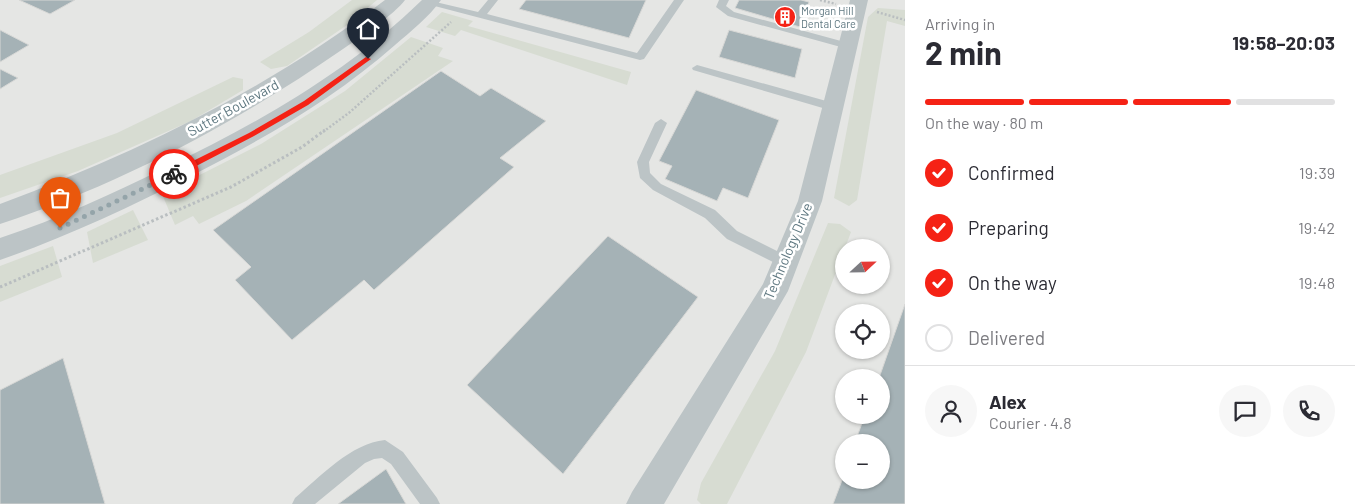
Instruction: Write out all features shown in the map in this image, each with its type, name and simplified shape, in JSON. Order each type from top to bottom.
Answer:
[{"type":"street","name":"Sutter Boulevard","points":[[0,214],[44,198],[164,146],[265,92],[360,29],[396,0]]},
{"type":"street","name":"Technology Drive","points":[[644,504],[774,291],[810,201],[859,0]]},
{"type":"street","points":[[0,249],[68,224],[145,188],[259,130],[306,103],[379,51],[431,1]]},
{"type":"lane","points":[[480,16],[493,0]]},
{"type":"lane","points":[[431,1],[480,16],[640,57],[679,0]]},
{"type":"lane","points":[[724,0],[721,7],[731,14],[848,46]]},
{"type":"lane","points":[[697,68],[833,107]]},
{"type":"lane","points":[[661,123],[643,162],[642,168],[649,181],[710,214],[732,235],[786,262]]},
{"type":"lane","points":[[300,504],[359,457],[372,450],[385,449],[397,458],[431,504]]},
{"type":"path","points":[[0,287],[231,187],[302,147],[350,112],[462,11]]},
{"type":"shaded area","points":[[0,0],[905,0],[905,504],[0,504]]},
{"type":"shaded area","points":[[352,0],[377,0],[347,25],[287,66],[271,69],[260,62],[309,32]]},
{"type":"shaded area","points":[[878,8],[905,10],[905,26],[887,21],[857,200],[849,206],[834,198],[868,17]]},
{"type":"shaded area","points":[[442,12],[473,21],[468,26],[631,72],[627,85],[461,30],[455,36],[426,27]]},
{"type":"shaded area","points":[[411,37],[443,48],[438,56],[453,61],[246,201],[199,224],[193,216],[175,225],[162,194],[261,144],[345,91]]},
{"type":"shaded area","points":[[233,77],[243,79],[243,90],[191,121],[78,171],[0,198],[0,175],[117,133]]},
{"type":"shaded area","points":[[133,210],[148,240],[93,263],[87,232]]},
{"type":"shaded area","points":[[828,223],[840,224],[851,232],[848,239],[835,239],[835,275],[806,352],[727,504],[701,504],[697,500],[701,483],[775,351]]},
{"type":"shaded area","points":[[53,246],[62,277],[0,302],[0,266]]},
{"type":"building","points":[[19,0],[75,0],[50,14]]},
{"type":"building","points":[[526,0],[646,0],[629,38],[519,9]]},
{"type":"building","name":"Morgan Hill Dental Care","points":[[739,0],[801,0],[809,2],[800,27],[735,8]]},
{"type":"building","points":[[0,30],[29,45],[0,62]]},
{"type":"building","points":[[729,30],[802,49],[795,78],[719,57]]},
{"type":"building","points":[[0,69],[18,78],[0,89]]},
{"type":"building","points":[[441,71],[480,96],[491,88],[546,121],[500,158],[514,167],[374,290],[364,280],[292,340],[235,280],[251,267],[213,230]]},
{"type":"building","points":[[696,90],[779,120],[748,198],[723,188],[717,201],[665,179],[672,166],[659,161]]},
{"type":"building","points":[[608,236],[698,297],[563,474],[467,385]]},
{"type":"building","points":[[905,304],[905,504],[833,504],[839,489],[890,489],[890,434],[858,434],[862,424],[890,424],[890,369],[882,369],[886,359],[890,359],[890,347]]},
{"type":"building","points":[[63,358],[105,504],[0,504],[0,390]]},
{"type":"building","points":[[386,469],[406,504],[338,504]]},
{"type":"way so far","points":[[60,228],[174,174]]},
{"type":"place","name":"Morgan Hill Dental Care","points":[[785,17]]},
{"type":"route","points":[[174,174],[306,103],[368,59]]}]
